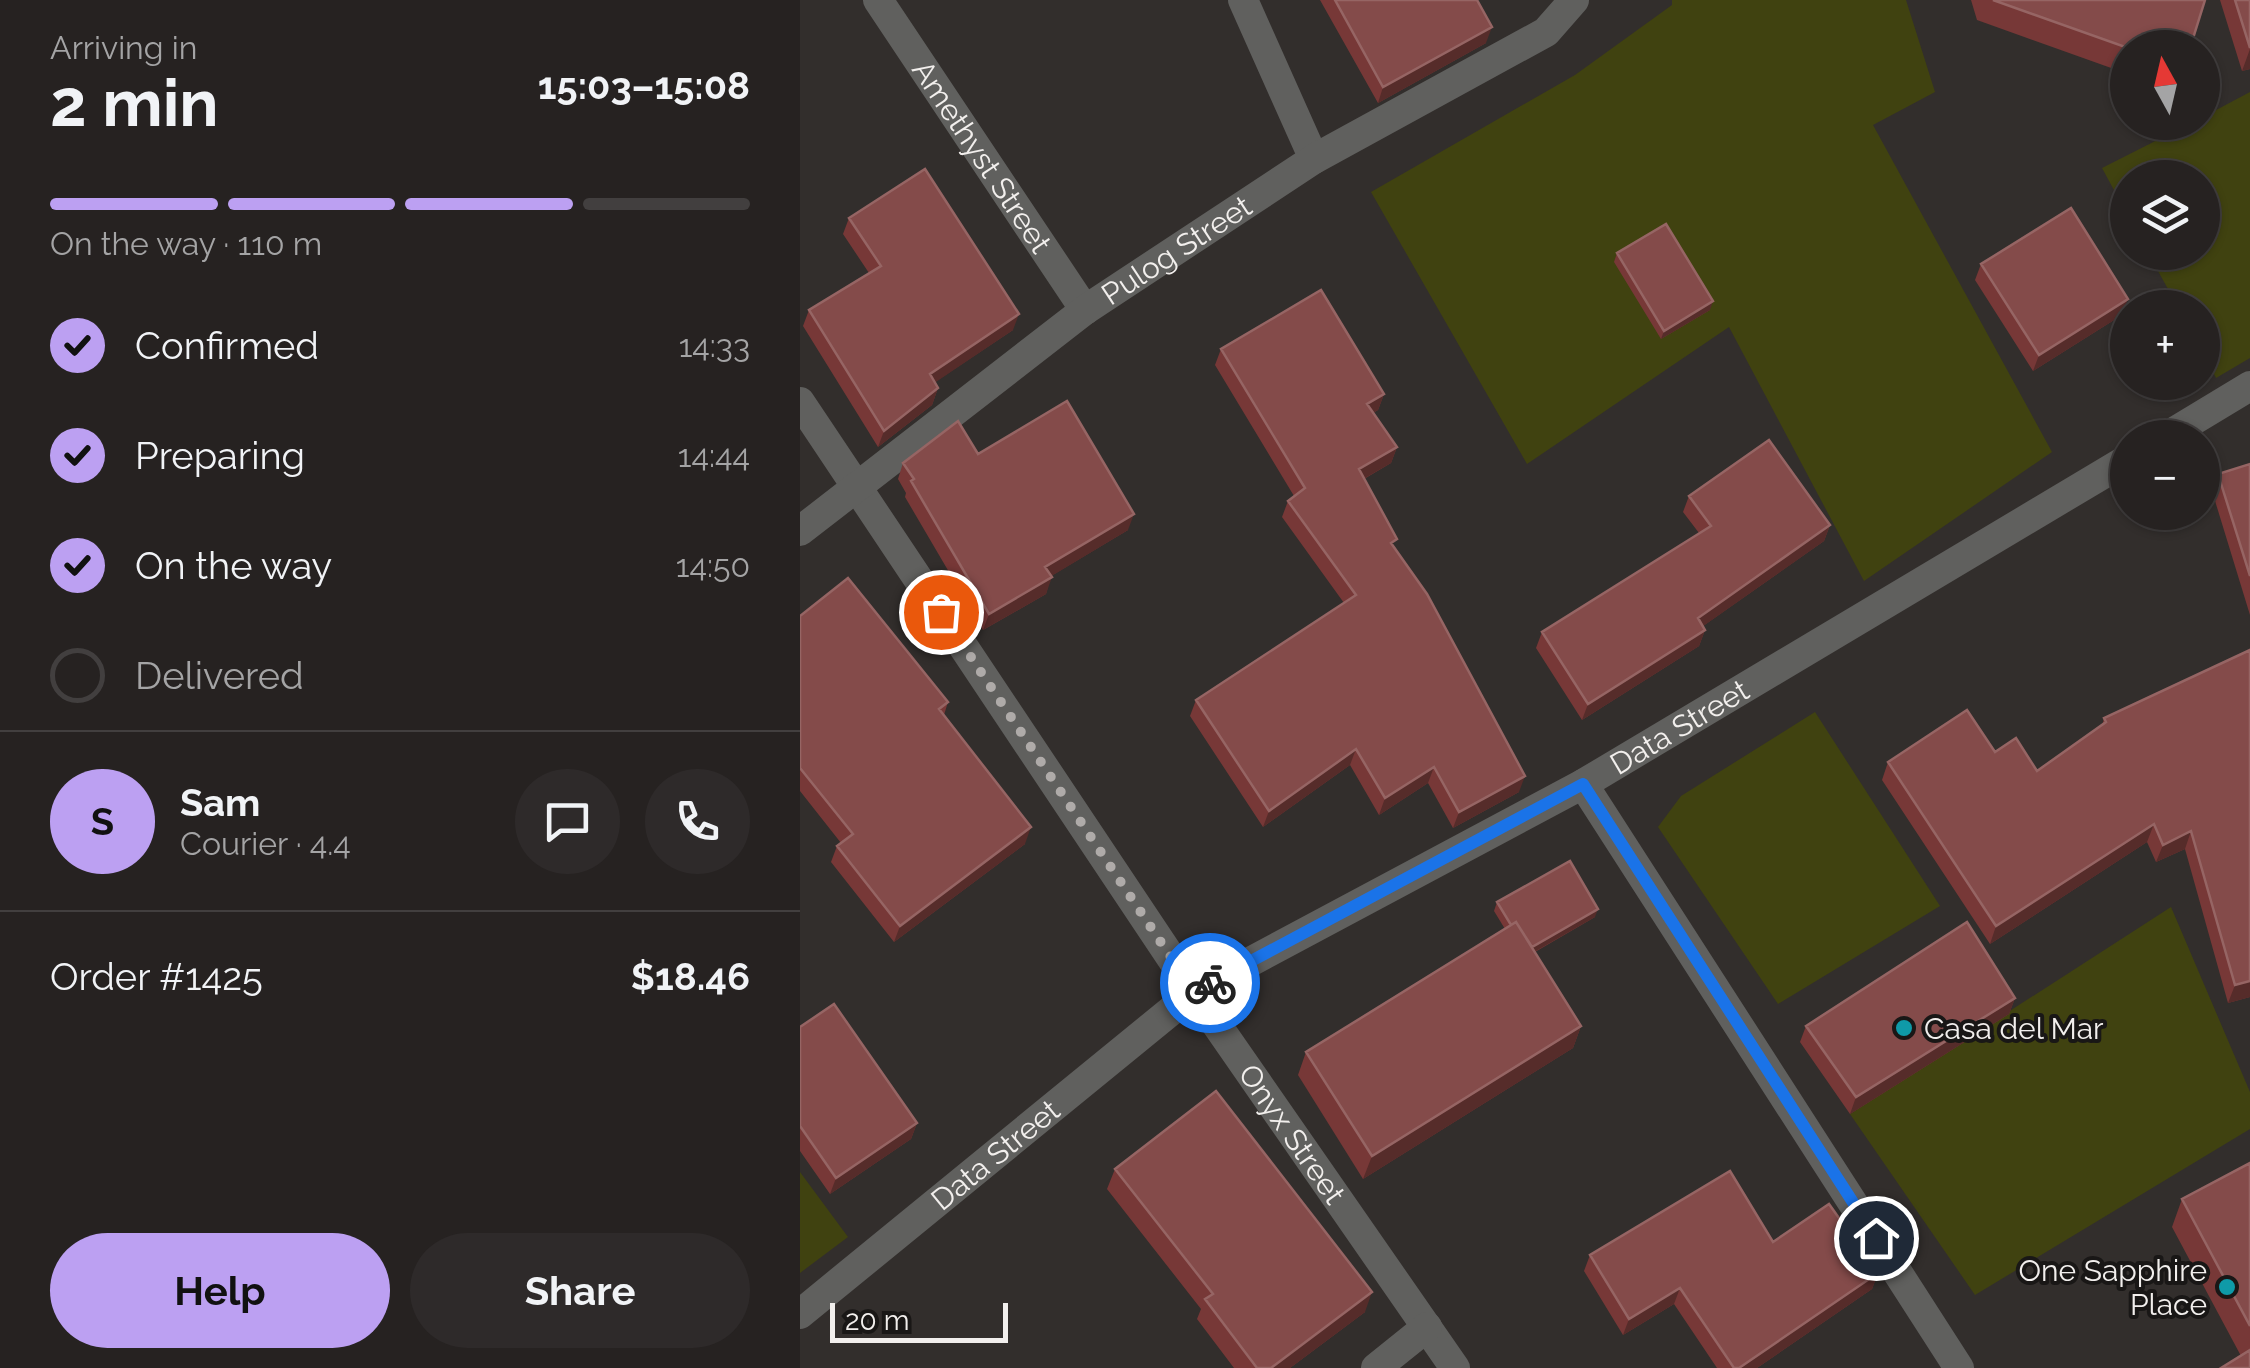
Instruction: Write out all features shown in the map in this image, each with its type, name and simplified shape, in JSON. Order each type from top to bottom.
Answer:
[{"type":"street","name":"Amethyst Street","points":[[878,0],[1084,310]]},
{"type":"street","points":[[1242,0],[1314,159]]},
{"type":"street","name":"Pulog Street","points":[[800,531],[1084,310],[1314,159],[1546,32],[1574,0]]},
{"type":"street","points":[[2194,420],[2250,386]]},
{"type":"street","name":"Onyx Street","points":[[800,402],[1194,992],[1456,1368]]},
{"type":"street","name":"Data Street","points":[[800,1314],[1194,992],[1583,784],[2110,470]]},
{"type":"street","points":[[1583,784],[1959,1368]]},
{"type":"street","points":[[1376,1368],[1427,1327]]},
{"type":"shaded area","points":[[1672,0],[1906,0],[1935,92],[1873,125],[2052,452],[1864,581],[1729,327],[1527,464],[1371,192],[1575,75],[1672,5]]},
{"type":"shaded area","points":[[2250,92],[2250,358],[2220,376],[2220,290],[2169,290],[2157,270],[2220,270],[2220,160],[2118,160],[2157,140],[2220,140],[2220,108]]},
{"type":"shaded area","points":[[2110,164],[2110,183],[2102,168]]},
{"type":"shaded area","points":[[1815,712],[1940,906],[1778,1004],[1658,827],[1681,796]]},
{"type":"shaded area","points":[[2171,907],[2250,1092],[2250,1129],[1975,1295],[1850,1114]]},
{"type":"shaded area","points":[[800,1172],[848,1237],[800,1273]]},
{"type":"building","points":[[1335,0],[1477,0],[1492,27],[1383,87]]},
{"type":"building","points":[[1993,0],[2205,0],[2196,30],[2110,30],[2110,42]]},
{"type":"building","points":[[2235,0],[2250,0],[2250,48]]},
{"type":"building","points":[[925,169],[1019,314],[930,374],[938,388],[884,431],[809,310],[881,266],[849,218]]},
{"type":"building","points":[[2071,208],[2122,290],[2110,290],[2110,310],[2039,355],[1981,264]]},
{"type":"building","points":[[1666,224],[1713,301],[1664,331],[1617,253]]},
{"type":"building","points":[[1321,290],[1384,394],[1367,404],[1397,447],[1359,469],[1397,539],[1391,543],[1427,594],[1525,776],[1459,812],[1434,767],[1385,798],[1356,749],[1269,811],[1196,700],[1356,595],[1288,501],[1305,488],[1221,349]]},
{"type":"building","points":[[1067,401],[1134,514],[1045,567],[1052,577],[989,614],[903,463],[958,421],[978,454]]},
{"type":"building","points":[[1769,440],[1830,525],[1698,618],[1705,630],[1588,704],[1542,632],[1711,526],[1689,496]]},
{"type":"building","points":[[2250,464],[2250,576],[2220,480],[2220,473]]},
{"type":"building","points":[[848,578],[948,702],[939,709],[1031,827],[900,926],[837,846],[853,834],[800,768],[800,616]]},
{"type":"building","points":[[2250,650],[2250,981],[2235,985],[2191,831],[2163,845],[2154,824],[1996,926],[1888,762],[1967,710],[1995,752],[2016,738],[2037,771],[2106,722],[2104,718]]},
{"type":"building","points":[[1570,861],[1598,909],[1532,947],[1516,922],[1511,925],[1497,902]]},
{"type":"building","points":[[1516,922],[1581,1026],[1372,1156],[1306,1052]]},
{"type":"building","name":"Casa del Mar","points":[[1967,922],[2015,998],[1856,1097],[1806,1026]]},
{"type":"building","points":[[834,1004],[917,1123],[836,1178],[800,1126],[800,1027]]},
{"type":"building","points":[[1216,1091],[1372,1292],[1271,1368],[1257,1368],[1205,1299],[1213,1294],[1115,1169]]},
{"type":"building","points":[[2250,1163],[2250,1326],[2182,1199]]},
{"type":"building","points":[[1730,1171],[1773,1242],[1829,1204],[1878,1273],[1739,1368],[1734,1368],[1680,1288],[1629,1319],[1590,1255]]},
{"type":"building","points":[[2250,1350],[2250,1368],[2221,1368]]},
{"type":"way so far","points":[[941,612],[1194,992],[1210,983]]},
{"type":"place","name":"Casa del Mar","points":[[1904,1028]]},
{"type":"place","name":"One Sapphire Place","points":[[2227,1287]]},
{"type":"route","points":[[1210,983],[1583,784],[1876,1238]]}]
